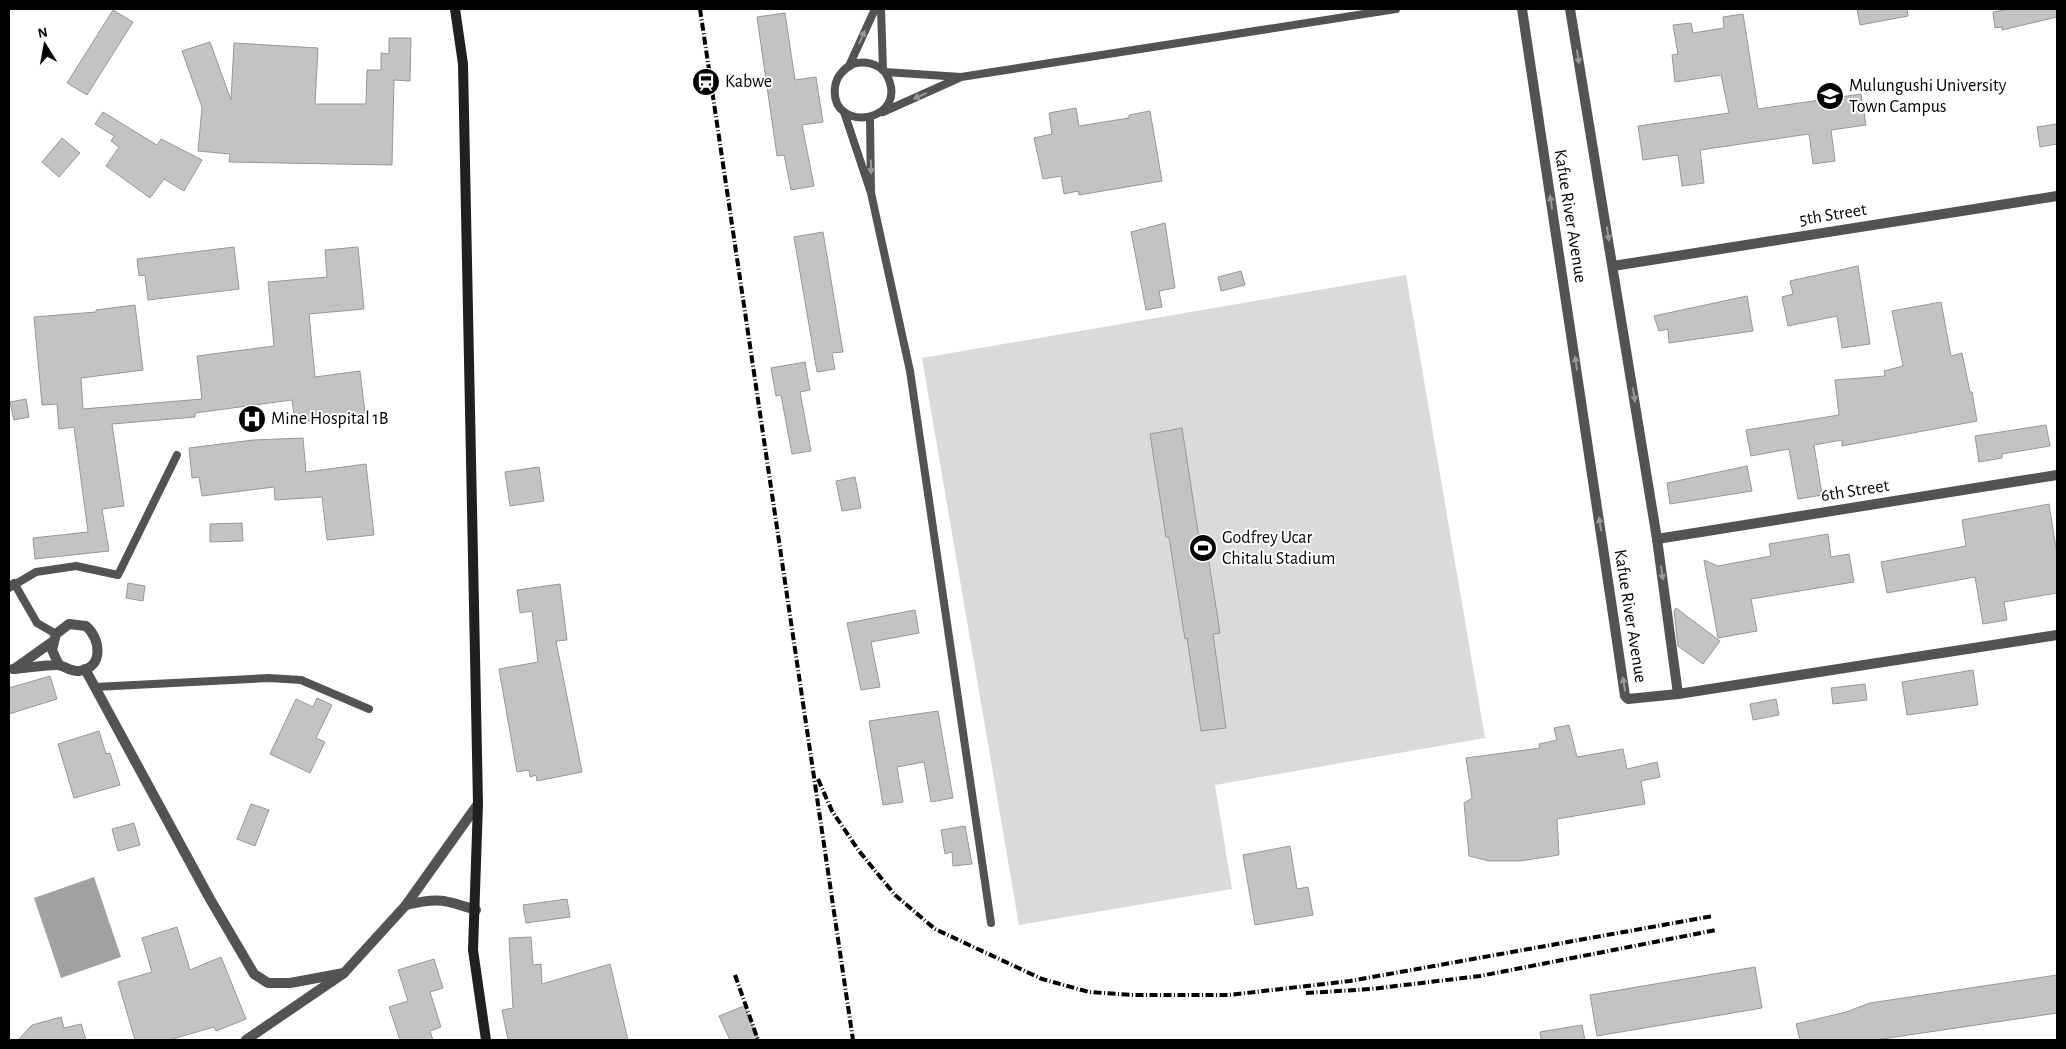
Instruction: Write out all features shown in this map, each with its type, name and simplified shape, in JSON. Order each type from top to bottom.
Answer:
[{"type":"street","points":[[455,9],[463,64],[478,804],[476,910],[473,950],[486,1040]]},
{"type":"street","name":"Kafue River Avenue","points":[[1522,9],[1626,696],[1631,700],[1678,694],[1657,540],[1570,9]]},
{"type":"street","name":"5th Street","points":[[1613,266],[2057,196]]},
{"type":"street","name":"6th Street","points":[[1657,540],[2057,475]]},
{"type":"street","points":[[11,670],[54,638],[62,628],[77,624],[86,626],[93,632],[97,640],[96,658],[85,669],[72,671],[59,665],[54,658],[54,638]]},
{"type":"street","points":[[1678,694],[2057,635]]},
{"type":"street","points":[[11,670],[59,665]]},
{"type":"street","points":[[85,669],[210,899],[254,974],[268,982],[290,983],[344,973]]},
{"type":"street","points":[[246,1040],[344,973],[406,904],[478,804]]},
{"type":"street","points":[[406,904],[429,899],[445,899],[476,910]]},
{"type":"lane","points":[[875,9],[849,66],[837,79],[835,88],[839,105],[844,112],[871,193],[910,371],[992,923]]},
{"type":"lane","points":[[878,114],[886,108],[892,90],[884,71],[882,9]]},
{"type":"lane","points":[[849,66],[867,62],[884,71],[961,77],[1396,9]]},
{"type":"lane","points":[[844,112],[852,117],[870,118],[961,77]]},
{"type":"lane","points":[[870,118],[871,193]]},
{"type":"lane","points":[[54,638],[37,623],[11,586],[36,572],[76,566],[118,576],[177,455]]},
{"type":"lane","points":[[94,687],[269,678],[301,680],[369,709]]},
{"type":"shaded area","name":"Godfrey Ucar Chitalu Stadium","points":[[1406,275],[1485,738],[1215,785],[1232,889],[1019,925],[922,358]]},
{"type":"shaded area","points":[[94,877],[121,957],[61,978],[34,898]]},
{"type":"building","points":[[1857,9],[1907,9],[1908,16],[1860,25]]},
{"type":"building","points":[[2010,9],[2057,9],[2057,17],[2002,30],[2002,27],[1995,28],[1993,12]]},
{"type":"building","points":[[113,10],[133,22],[87,95],[67,83]]},
{"type":"building","points":[[785,13],[795,80],[816,77],[823,122],[802,125],[814,186],[791,190],[784,155],[777,156],[757,17]]},
{"type":"building","points":[[1743,14],[1758,109],[1861,94],[1866,125],[1831,130],[1835,161],[1813,164],[1809,134],[1700,150],[1704,183],[1682,186],[1678,155],[1643,160],[1638,126],[1729,113],[1721,75],[1675,82],[1672,55],[1678,54],[1673,25],[1691,23],[1693,33],[1724,28],[1723,17]]},
{"type":"building","points":[[389,38],[411,38],[410,81],[394,80],[392,165],[229,162],[230,154],[198,151],[202,107],[182,51],[210,42],[231,100],[234,43],[318,48],[315,104],[366,104],[367,70],[381,70],[381,53],[389,54]]},
{"type":"building","points":[[1076,108],[1079,126],[1129,118],[1129,115],[1150,111],[1162,181],[1079,195],[1078,191],[1064,194],[1061,176],[1043,179],[1034,138],[1052,134],[1049,113]]},
{"type":"building","points":[[103,112],[157,145],[161,139],[202,160],[184,191],[164,179],[150,198],[106,166],[119,147],[111,141],[114,136],[95,124]]},
{"type":"building","points":[[2057,124],[2057,144],[2040,147],[2037,127]]},
{"type":"building","points":[[62,138],[80,153],[59,177],[42,162]]},
{"type":"building","points":[[1165,223],[1175,288],[1159,291],[1162,307],[1146,310],[1131,232]]},
{"type":"building","points":[[823,232],[843,352],[832,353],[835,369],[817,372],[794,237]]},
{"type":"building","points":[[234,247],[239,289],[148,300],[145,275],[139,276],[137,259]]},
{"type":"building","points":[[358,247],[364,309],[309,314],[315,377],[360,371],[365,413],[295,423],[292,400],[195,413],[195,417],[112,424],[124,506],[102,509],[109,551],[35,559],[33,538],[88,532],[74,427],[59,429],[57,404],[42,405],[34,317],[96,312],[96,310],[135,305],[143,370],[81,378],[83,409],[202,399],[197,356],[274,346],[268,282],[327,277],[325,250]]},
{"type":"building","points":[[1858,266],[1870,344],[1842,348],[1837,316],[1788,326],[1782,297],[1793,294],[1790,281]]},
{"type":"building","points":[[1241,271],[1245,285],[1221,291],[1218,277]]},
{"type":"building","points":[[1747,296],[1753,331],[1669,343],[1668,329],[1659,331],[1654,316]]},
{"type":"building","points":[[1941,302],[1951,356],[1962,353],[1977,421],[1842,446],[1842,440],[1814,445],[1822,495],[1798,499],[1789,449],[1751,456],[1746,430],[1839,415],[1835,380],[1885,376],[1884,371],[1903,366],[1892,311]]},
{"type":"building","points":[[805,362],[810,390],[800,392],[811,451],[792,454],[781,395],[776,396],[771,368]]},
{"type":"building","points":[[26,399],[29,417],[14,420],[10,402]]},
{"type":"building","points":[[2046,425],[2050,446],[2002,454],[2002,458],[1979,462],[1975,436]]},
{"type":"building","points":[[1182,428],[1199,538],[1205,537],[1220,633],[1213,634],[1226,728],[1201,731],[1187,638],[1185,639],[1169,537],[1166,537],[1150,434]]},
{"type":"building","points":[[303,438],[306,472],[366,464],[374,535],[327,540],[322,497],[275,500],[274,487],[202,496],[199,477],[192,478],[189,448],[253,440]]},
{"type":"building","points":[[1747,466],[1752,491],[1670,504],[1667,483]]},
{"type":"building","points":[[539,467],[544,501],[510,506],[505,472]]},
{"type":"building","points":[[855,477],[861,508],[842,511],[836,481]]},
{"type":"building","points":[[2049,504],[2057,554],[2057,593],[2004,602],[2007,620],[1983,624],[1975,577],[1887,593],[1881,562],[1966,546],[1962,520]]},
{"type":"building","points":[[242,523],[243,541],[210,542],[210,524]]},
{"type":"building","points":[[1828,534],[1831,557],[1849,554],[1854,582],[1751,599],[1757,631],[1718,638],[1704,560],[1718,566],[1771,556],[1769,544]]},
{"type":"building","points":[[128,583],[145,586],[143,601],[126,598]]},
{"type":"building","points":[[560,584],[567,640],[556,641],[582,772],[537,781],[536,775],[530,777],[529,770],[517,772],[499,669],[538,662],[532,611],[520,613],[517,590]]},
{"type":"building","points":[[1676,608],[1720,641],[1703,664],[1678,646],[1674,611]]},
{"type":"building","points":[[915,610],[919,633],[871,642],[880,687],[861,690],[847,623]]},
{"type":"building","points":[[1973,670],[1978,705],[1907,715],[1902,682]]},
{"type":"building","points":[[50,676],[57,699],[9,714],[9,688]]},
{"type":"building","points":[[1865,684],[1867,700],[1833,704],[1831,688]]},
{"type":"building","points":[[317,698],[332,705],[316,738],[325,742],[310,773],[270,754],[296,699],[313,707]]},
{"type":"building","points":[[1776,699],[1779,715],[1753,720],[1750,704]]},
{"type":"building","points":[[938,711],[953,798],[931,802],[924,762],[897,767],[903,802],[883,805],[869,721]]},
{"type":"building","points":[[1569,725],[1577,757],[1623,749],[1627,769],[1657,762],[1660,777],[1641,781],[1645,804],[1557,819],[1559,855],[1520,861],[1489,861],[1469,856],[1464,803],[1472,798],[1466,758],[1540,748],[1539,744],[1557,740],[1554,728]]},
{"type":"building","points":[[99,731],[106,754],[110,753],[120,785],[74,798],[58,744]]},
{"type":"building","points":[[251,804],[269,810],[255,846],[237,839]]},
{"type":"building","points":[[134,823],[140,845],[118,851],[112,829]]},
{"type":"building","points":[[965,826],[972,864],[953,866],[952,852],[945,854],[941,830]]},
{"type":"building","points":[[1290,846],[1297,889],[1308,887],[1313,915],[1255,925],[1243,855]]},
{"type":"building","points":[[567,899],[570,917],[526,923],[523,905]]},
{"type":"building","points":[[177,927],[190,970],[221,957],[246,1019],[216,1031],[214,1027],[169,1040],[135,1040],[118,982],[152,972],[142,938]]},
{"type":"building","points":[[531,937],[533,965],[541,964],[542,984],[610,964],[628,1040],[508,1040],[502,1010],[513,1008],[509,938]]},
{"type":"building","points":[[434,959],[443,988],[430,992],[441,1027],[430,1031],[433,1040],[400,1040],[389,1007],[408,1001],[398,970]]},
{"type":"building","points":[[1755,967],[1762,1008],[1597,1036],[1590,995]]},
{"type":"building","points":[[2057,975],[2057,1013],[1875,1040],[1800,1040],[1796,1024],[1846,1012],[1870,1003]]},
{"type":"building","points":[[744,1006],[759,1040],[730,1040],[719,1016]]},
{"type":"building","points":[[61,1017],[64,1028],[81,1024],[86,1040],[18,1040],[32,1025]]},
{"type":"building","points":[[1582,1025],[1585,1040],[1541,1040],[1540,1032]]},
{"type":"railway","points":[[700,9],[853,1040]]},
{"type":"railway","points":[[818,779],[832,811],[859,851],[895,895],[935,929],[1042,979],[1089,992],[1132,995],[1229,995],[1350,981],[1713,916]]},
{"type":"railway","points":[[1306,993],[1371,989],[1480,976],[1716,930]]},
{"type":"railway","points":[[735,975],[758,1040]]},
{"type":"place","name":"Kabwe","points":[[706,82]]},
{"type":"place","name":"Mulungushi University Town Campus","points":[[1830,96]]},
{"type":"place","name":"Mine Hospital 1B","points":[[252,419]]},
{"type":"place","name":"Godfrey Ucar Chitalu Stadium","points":[[1203,548]]}]
